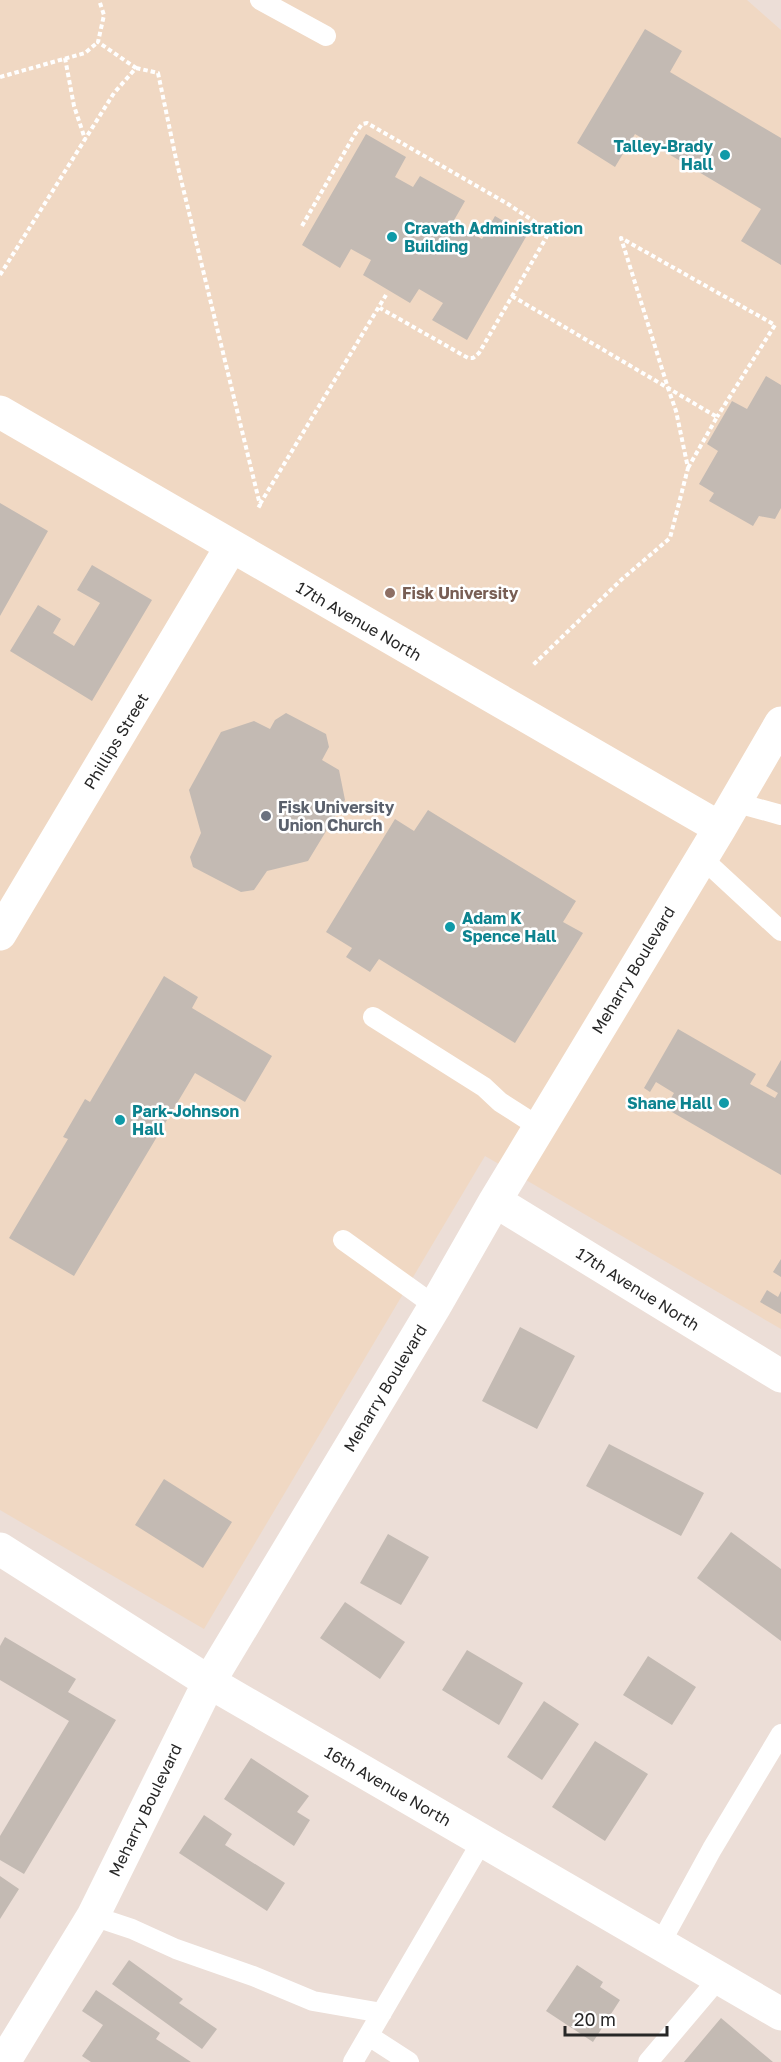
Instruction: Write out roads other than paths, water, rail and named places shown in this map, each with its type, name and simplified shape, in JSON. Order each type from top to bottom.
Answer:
[{"type":"street","name":"17th Avenue North","points":[[0,412],[231,547],[727,815]]},
{"type":"street","name":"Phillips Street","points":[[0,934],[231,547]]},
{"type":"street","name":"Meharry Boulevard","points":[[4,2062],[93,1916],[209,1682],[781,723]]},
{"type":"street","name":"17th Avenue North","points":[[495,1200],[781,1376]]},
{"type":"street","name":"16th Avenue North","points":[[0,1549],[209,1682],[781,2014]]},
{"type":"lane","points":[[260,0],[326,36]]},
{"type":"lane","points":[[727,815],[781,814]]},
{"type":"lane","points":[[702,858],[781,931]]},
{"type":"lane","points":[[373,1017],[484,1087],[500,1102],[539,1127]]},
{"type":"lane","points":[[343,1240],[435,1306]]},
{"type":"lane","points":[[660,1944],[712,1849],[781,1734]]},
{"type":"lane","points":[[353,2062],[482,1841]]},
{"type":"lane","points":[[93,1916],[132,1929],[176,1949],[254,1976],[313,2001],[382,2013]]},
{"type":"lane","points":[[648,2062],[719,1978]]},
{"type":"lane","points":[[369,2036],[409,2062]]},
{"type":"place","name":"Talley-Brady Hall","points":[[725,155]]},
{"type":"place","name":"Cravath Administration Building","points":[[392,237]]},
{"type":"place","name":"Fisk University","points":[[390,593]]},
{"type":"place","name":"Fisk University Union Church","points":[[266,816]]},
{"type":"place","name":"Adam K Spence Hall","points":[[450,927]]},
{"type":"place","name":"Shane Hall","points":[[724,1103]]},
{"type":"place","name":"Park-Johnson Hall","points":[[120,1120]]}]
